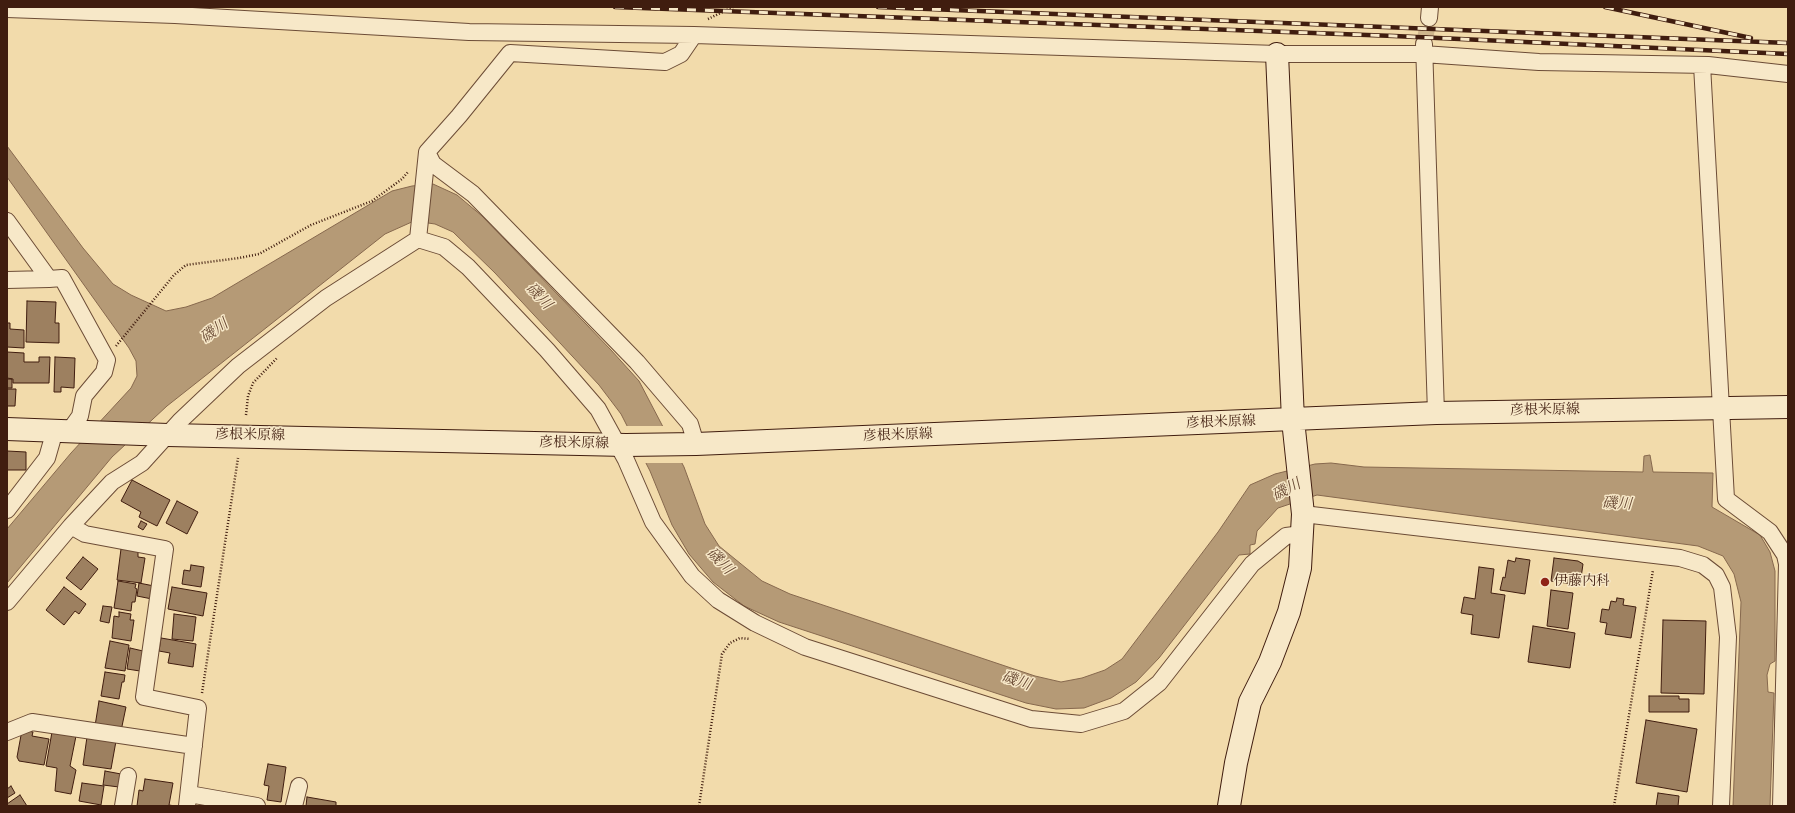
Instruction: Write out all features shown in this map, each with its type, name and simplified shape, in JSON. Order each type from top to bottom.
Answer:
[{"type":"main road","points":[[1229,806],[1236,763],[1250,702],[1270,662],[1289,612],[1300,568],[1302,519],[1293,420],[1278,54]]},
{"type":"main road","name":"彦根米原線","points":[[7,429],[622,445],[691,444],[1436,413],[1788,406]]},
{"type":"street","points":[[7,9],[183,16],[469,32],[694,35],[1278,54],[1423,49],[1539,62],[1702,65],[1788,74]]},
{"type":"street","points":[[419,235],[426,158],[510,53],[665,62],[681,54],[694,35]]},
{"type":"street","points":[[1423,49],[1436,413]]},
{"type":"street","points":[[1702,65],[1726,499],[1770,532],[1785,555],[1787,564],[1781,806]]},
{"type":"street","points":[[426,158],[473,194],[637,362],[690,424],[691,444]]},
{"type":"street","points":[[7,222],[49,279]]},
{"type":"street","points":[[7,602],[71,526],[112,482],[142,463],[162,434],[238,366],[326,298],[419,235]]},
{"type":"street","points":[[419,235],[444,247],[468,267],[547,350],[598,409],[622,445],[653,522],[692,576],[718,600],[755,623],[805,647],[1031,719],[1081,724],[1124,711],[1159,683],[1252,564],[1286,536],[1302,519],[1680,558],[1703,565],[1716,574],[1722,587],[1728,637],[1721,806]]},
{"type":"street","points":[[7,280],[62,278],[107,360],[104,372],[84,396],[80,416],[67,430],[7,510]]},
{"type":"street","points":[[71,526],[85,534],[165,549],[144,697],[198,708],[188,800],[258,806]]},
{"type":"street","points":[[7,732],[32,722],[194,746]]},
{"type":"street","points":[[124,806],[128,776]]},
{"type":"street","points":[[294,806],[299,786]]},
{"type":"path","points":[[118,344],[174,275],[186,265],[259,254],[311,225],[372,201],[402,179],[426,158]]},
{"type":"path","points":[[246,415],[248,396],[253,383],[278,357]]},
{"type":"path","points":[[198,708],[205,678],[238,458]]},
{"type":"path","points":[[1614,806],[1656,556]]},
{"type":"path","points":[[699,806],[722,654],[730,643],[740,638],[754,640]]},
{"type":"water","name":"磯川","points":[[7,146],[83,248],[113,284],[131,295],[166,311],[186,307],[212,298],[392,191],[412,186],[433,184],[457,195],[482,216],[639,381],[684,467],[705,524],[719,546],[762,581],[790,594],[1035,676],[1061,682],[1082,678],[1105,670],[1122,659],[1218,532],[1250,485],[1275,474],[1315,464],[1331,463],[1364,467],[1643,472],[1644,456],[1650,455],[1653,472],[1713,473],[1712,507],[1760,535],[1770,552],[1775,571],[1775,661],[1770,664],[1767,675],[1768,692],[1774,693],[1770,806],[1733,806],[1741,602],[1734,574],[1723,556],[1698,546],[1317,495],[1278,508],[1257,531],[1255,544],[1250,545],[1250,554],[1239,555],[1159,658],[1136,682],[1111,698],[1084,708],[1056,709],[1026,703],[779,622],[744,606],[713,582],[689,554],[672,525],[650,471],[621,414],[599,385],[495,273],[453,232],[435,224],[414,221],[385,234],[167,406],[112,457],[7,583],[7,529],[71,453],[131,388],[137,376],[136,361],[129,348],[7,177]]},
{"type":"pier","points":[[625,426],[665,426],[684,463],[643,463]]},
{"type":"building","points":[[27,301],[56,302],[55,323],[59,323],[59,343],[26,342]]},
{"type":"building","points":[[7,323],[10,323],[10,329],[24,330],[24,348],[7,347]]},
{"type":"building","points":[[7,352],[24,353],[24,362],[39,362],[39,357],[50,357],[49,383],[13,383],[13,379],[7,378]]},
{"type":"building","points":[[55,357],[75,358],[74,388],[61,387],[61,392],[54,392]]},
{"type":"building","points":[[7,379],[12,379],[12,388],[7,388]]},
{"type":"building","points":[[7,389],[16,389],[15,406],[7,406]]},
{"type":"building","points":[[7,451],[26,452],[26,470],[7,470]]},
{"type":"building","points":[[132,480],[170,500],[157,526],[139,517],[141,512],[121,501]]},
{"type":"building","points":[[177,501],[198,512],[187,534],[166,523]]},
{"type":"building","points":[[141,521],[147,524],[143,530],[138,527]]},
{"type":"building","points":[[121,549],[138,551],[138,557],[145,558],[141,583],[117,580]]},
{"type":"building","points":[[83,557],[98,569],[81,590],[66,578]]},
{"type":"building","points":[[1516,558],[1530,560],[1525,594],[1500,590],[1503,577],[1505,578],[1508,560],[1515,562]]},
{"type":"building","points":[[1554,558],[1578,561],[1583,564],[1580,585],[1551,581]]},
{"type":"building","points":[[191,565],[204,567],[201,587],[182,584],[184,570],[190,571]]},
{"type":"building","points":[[1479,567],[1494,569],[1491,593],[1505,595],[1499,638],[1471,634],[1473,615],[1461,613],[1464,597],[1475,599]]},
{"type":"building","points":[[118,581],[136,584],[135,588],[137,589],[135,602],[132,602],[131,611],[114,608]]},
{"type":"building","points":[[139,583],[154,586],[152,599],[137,596]]},
{"type":"building","points":[[64,587],[86,604],[79,614],[75,611],[64,625],[46,610]]},
{"type":"building","points":[[172,587],[207,593],[203,616],[168,609]]},
{"type":"building","points":[[1551,590],[1573,593],[1568,629],[1547,626]]},
{"type":"building","points":[[1617,598],[1624,599],[1623,605],[1636,607],[1631,638],[1605,634],[1607,623],[1600,622],[1602,609],[1609,610],[1611,601],[1616,602]]},
{"type":"building","points":[[103,606],[112,607],[109,623],[100,621]]},
{"type":"building","points":[[119,612],[131,614],[130,620],[134,620],[131,641],[112,638],[114,616],[119,617]]},
{"type":"building","points":[[174,614],[196,617],[193,641],[172,639]]},
{"type":"building","points":[[1663,620],[1706,621],[1704,694],[1661,693]]},
{"type":"building","points":[[1533,626],[1575,633],[1570,668],[1528,662]]},
{"type":"building","points":[[161,638],[196,644],[193,667],[168,663],[170,653],[159,651]]},
{"type":"building","points":[[110,641],[129,645],[125,671],[105,668]]},
{"type":"building","points":[[130,648],[143,651],[140,671],[127,669]]},
{"type":"building","points":[[105,672],[125,675],[124,682],[122,682],[119,699],[101,696]]},
{"type":"building","points":[[1649,696],[1679,696],[1679,699],[1689,699],[1689,712],[1649,712]]},
{"type":"building","points":[[99,701],[126,707],[121,731],[95,726]]},
{"type":"building","points":[[1646,720],[1697,729],[1687,792],[1636,783]]},
{"type":"building","points":[[22,730],[33,732],[32,736],[49,739],[44,765],[19,761],[17,757]]},
{"type":"building","points":[[52,732],[76,736],[70,766],[76,770],[71,794],[55,791],[57,768],[46,766]]},
{"type":"building","points":[[87,737],[116,741],[111,769],[83,765]]},
{"type":"building","points":[[268,764],[286,767],[281,802],[267,800],[269,786],[264,785]]},
{"type":"building","points":[[105,771],[121,774],[119,787],[103,785]]},
{"type":"building","points":[[145,779],[173,783],[169,805],[175,806],[137,806],[139,790],[143,791]]},
{"type":"building","points":[[82,783],[104,786],[101,805],[79,801]]},
{"type":"building","points":[[11,786],[15,793],[7,798],[7,789]]},
{"type":"building","points":[[1658,793],[1679,796],[1678,806],[1656,806]]},
{"type":"building","points":[[20,795],[27,806],[7,806],[7,804]]},
{"type":"building","points":[[307,797],[336,802],[336,806],[306,806]]},
{"type":"tunnel","points":[[1424,44],[1429,18]]},
{"type":"railway","points":[[615,7],[1394,36],[1788,54]]},
{"type":"railway","points":[[878,7],[1788,43]]},
{"type":"railway","points":[[1605,7],[1751,38]]},
{"type":"place","name":"伊藤内科","points":[[1545,582]]}]
